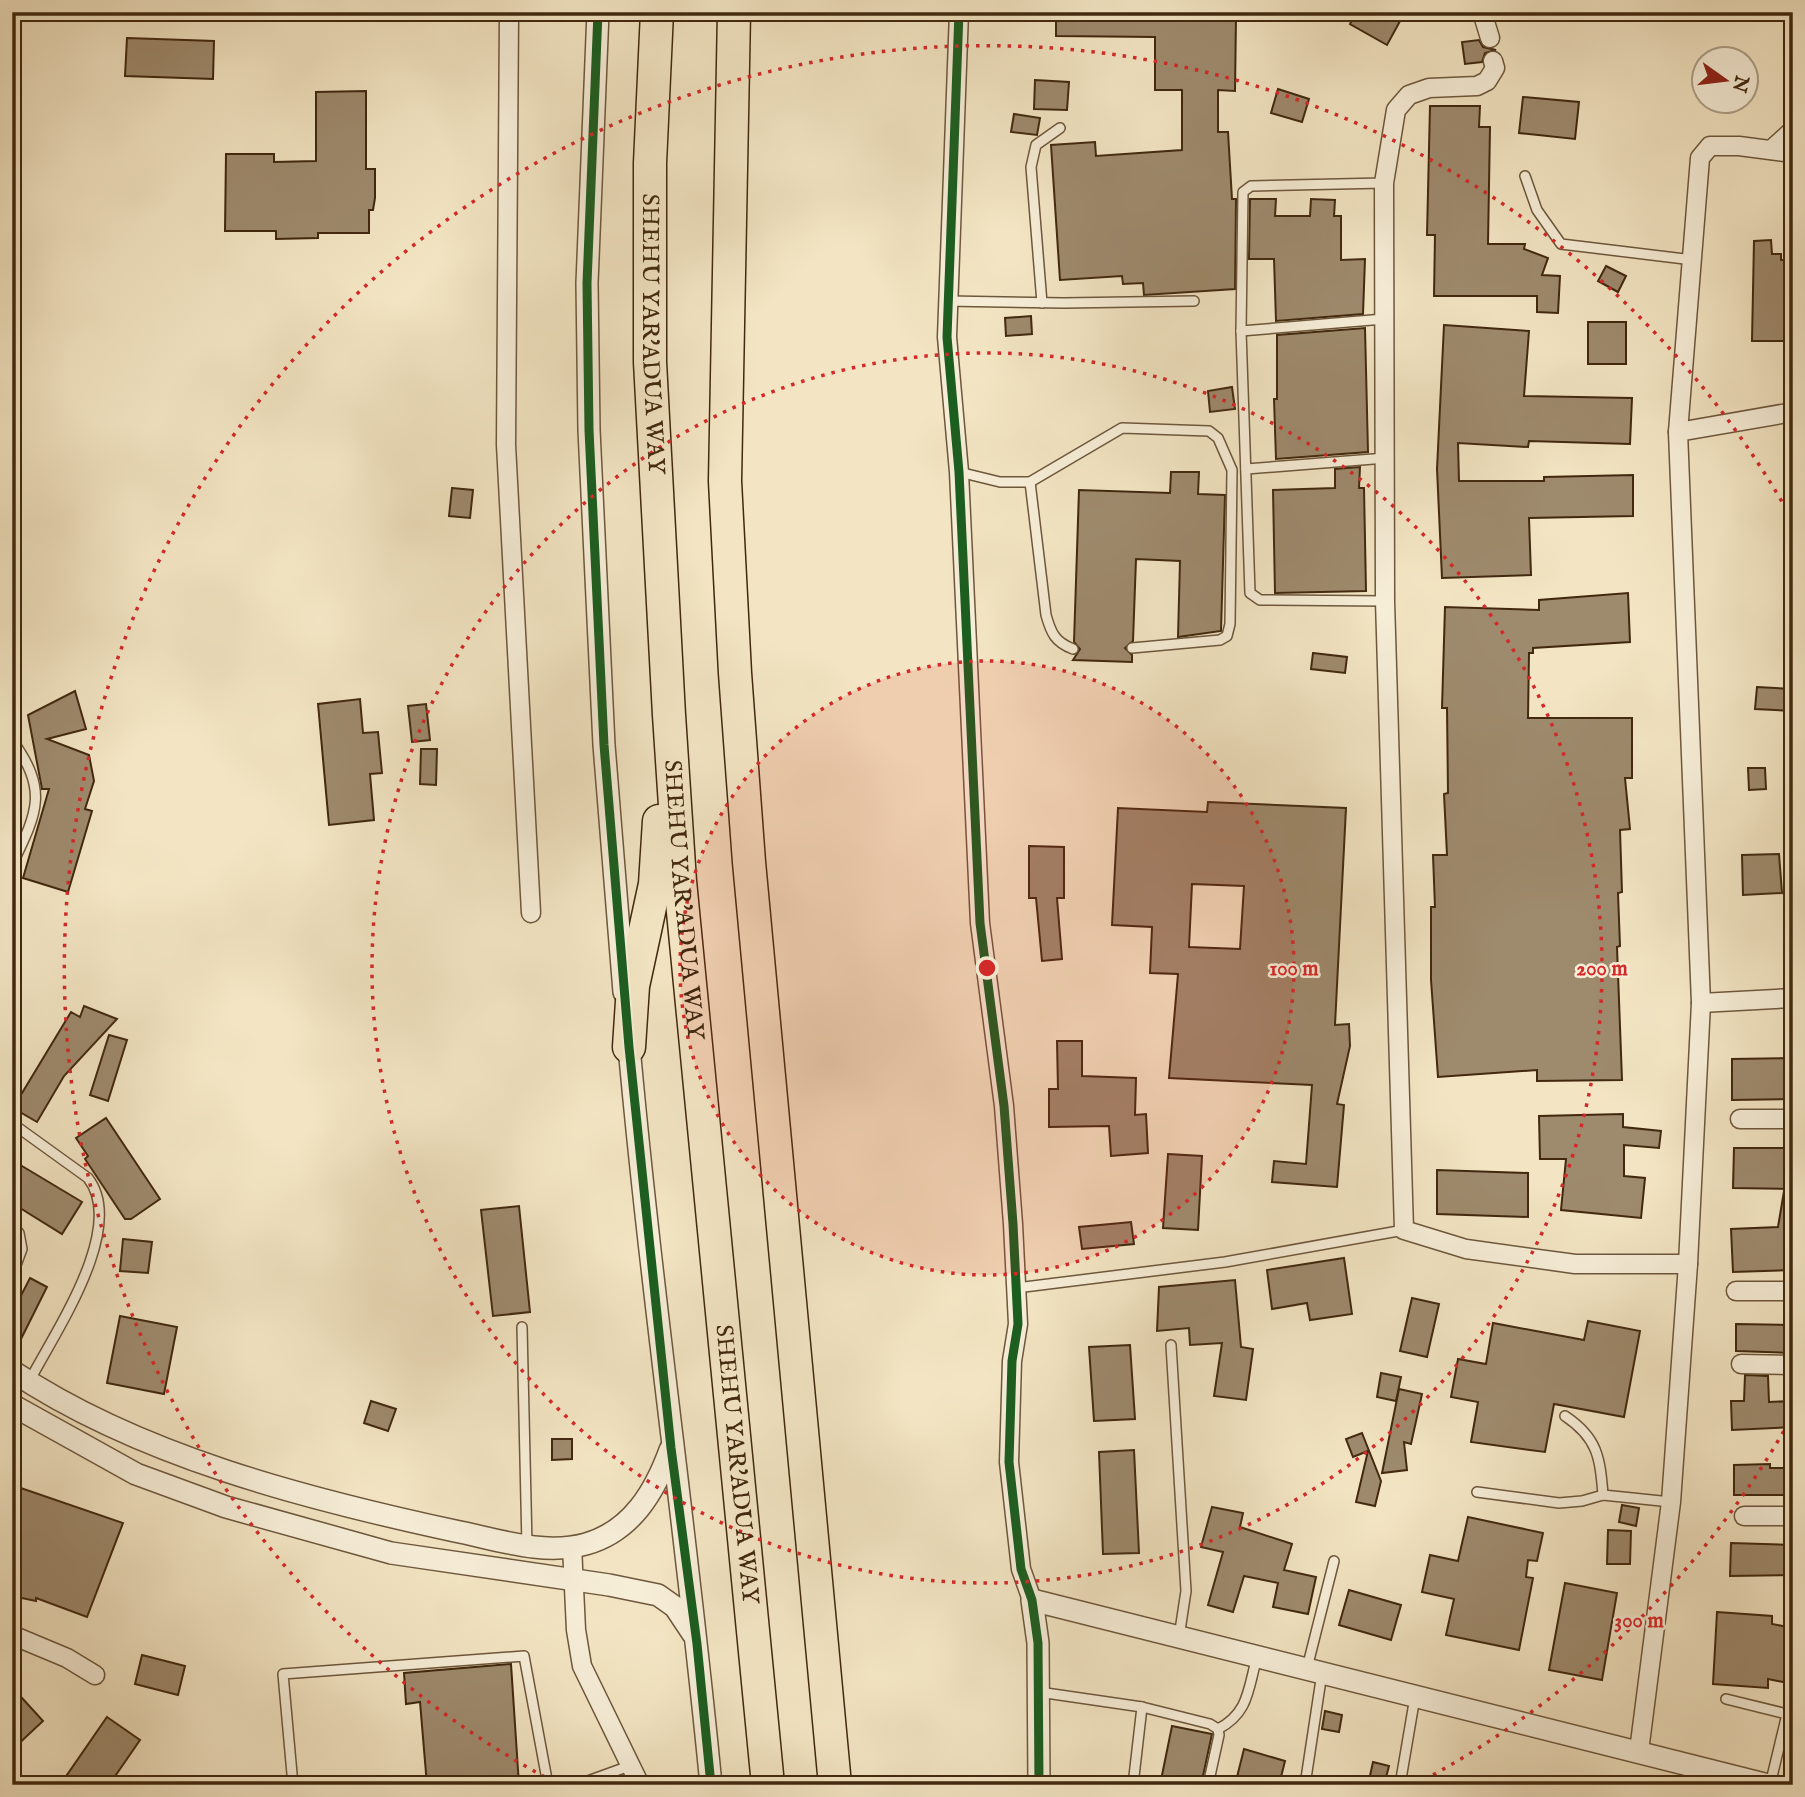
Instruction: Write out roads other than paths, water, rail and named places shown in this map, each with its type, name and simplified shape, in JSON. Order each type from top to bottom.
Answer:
[{"type":"highway","name":"SHEHU YAR'ADUA WAY","points":[[657,12],[650,163],[650,362],[669,715],[680,881],[768,1785]]},
{"type":"highway","points":[[734,12],[725,481],[735,673],[749,862],[835,1785]]},
{"type":"highway","points":[[629,1047],[637,964],[655,884],[669,715]]},
{"type":"street","points":[[509,12],[506,445],[531,913]]},
{"type":"street","points":[[598,12],[587,283],[589,430],[604,746],[629,1047],[671,1448],[698,1644],[711,1785]]},
{"type":"street","points":[[959,12],[947,337],[959,471],[980,923],[1004,1106],[1018,1324],[1012,1361],[1009,1462],[1021,1569],[1032,1600],[1038,1643],[1039,1785]]},
{"type":"street","points":[[1482,12],[1490,38]]},
{"type":"street","points":[[1493,61],[1495,68],[1487,81],[1477,86],[1429,88],[1409,95],[1396,110],[1384,183],[1385,601],[1404,1230],[1466,1249],[1575,1264],[1688,1264]]},
{"type":"street","points":[[1771,150],[1793,130]]},
{"type":"street","points":[[1639,1751],[1671,1502],[1688,1264],[1701,1003],[1678,432],[1694,260],[1700,158],[1710,146],[1793,153]]},
{"type":"street","points":[[1678,432],[1793,412]]},
{"type":"street","points":[[1701,1003],[1793,998]]},
{"type":"street","points":[[1740,1119],[1793,1119]]},
{"type":"street","points":[[1736,1292],[1793,1291]]},
{"type":"street","points":[[1741,1364],[1793,1364]]},
{"type":"street","points":[[21,1376],[81,1411],[230,1471],[361,1509],[527,1546],[572,1546],[612,1533],[634,1516],[651,1495],[671,1448]]},
{"type":"street","points":[[12,1405],[136,1474],[226,1507],[391,1553],[658,1595],[675,1607],[698,1644]]},
{"type":"street","points":[[1744,1516],[1793,1516]]},
{"type":"street","points":[[572,1546],[582,1666],[640,1785]]},
{"type":"street","points":[[1032,1600],[1769,1785]]},
{"type":"street","points":[[12,1635],[67,1658],[94,1675]]},
{"type":"lane","points":[[1042,303],[1031,167],[1036,145],[1060,128]]},
{"type":"lane","points":[[1525,176],[1536,210],[1561,244],[1694,260]]},
{"type":"lane","points":[[1384,183],[1251,186],[1243,192],[1241,331],[1248,586],[1254,597],[1260,600],[1385,601]]},
{"type":"lane","points":[[947,301],[1194,301]]},
{"type":"lane","points":[[1241,331],[1384,318]]},
{"type":"lane","points":[[959,471],[1000,482],[1030,482],[1122,428],[1200,429],[1218,438],[1232,470],[1230,624],[1227,636],[1220,640],[1132,648]]},
{"type":"lane","points":[[1246,469],[1386,457]]},
{"type":"lane","points":[[1030,482],[1046,615],[1051,633],[1058,642],[1073,649]]},
{"type":"lane","points":[[12,740],[27,761],[37,797],[32,823],[12,865]]},
{"type":"lane","points":[[20,1129],[88,1178],[95,1187],[100,1210],[90,1263],[21,1376]]},
{"type":"lane","points":[[12,1228],[19,1233],[22,1249],[12,1276]]},
{"type":"lane","points":[[1016,1288],[1225,1262],[1404,1230]]},
{"type":"lane","points":[[522,1327],[527,1546]]},
{"type":"lane","points":[[1171,1345],[1186,1591],[1179,1638]]},
{"type":"lane","points":[[1565,1416],[1578,1425],[1599,1455],[1604,1495]]},
{"type":"lane","points":[[1477,1492],[1559,1503],[1604,1495],[1671,1502]]},
{"type":"lane","points":[[1305,1785],[1315,1671],[1334,1561]]},
{"type":"lane","points":[[293,1785],[283,1674],[524,1656],[548,1785]]},
{"type":"lane","points":[[1217,1729],[1234,1721],[1242,1710],[1257,1657]]},
{"type":"lane","points":[[1037,1692],[1142,1707],[1210,1724],[1217,1729],[1219,1735],[1208,1785]]},
{"type":"lane","points":[[1400,1785],[1415,1696]]},
{"type":"lane","points":[[1726,1699],[1787,1714],[1769,1785]]},
{"type":"lane","points":[[1133,1785],[1142,1707]]},
{"type":"lane","points":[[577,1785],[632,1765]]}]
